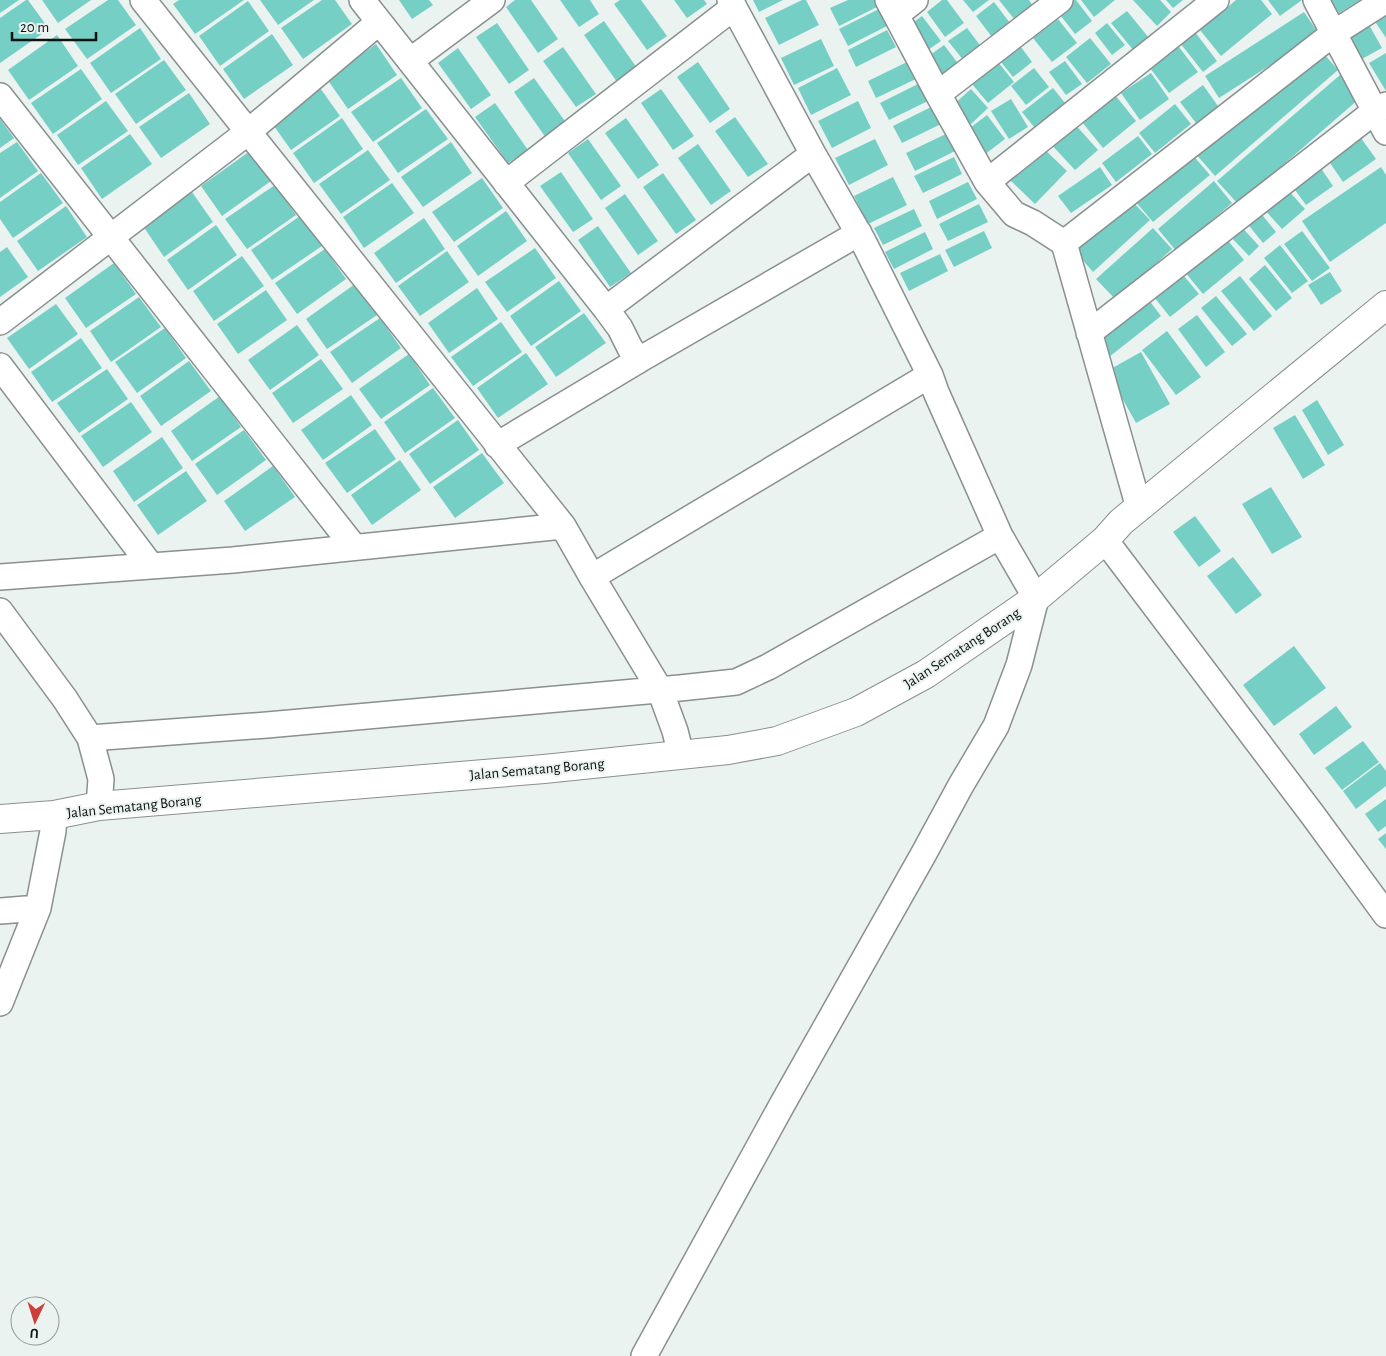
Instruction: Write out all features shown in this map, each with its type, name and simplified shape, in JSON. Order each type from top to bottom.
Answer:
[{"type":"street","points":[[143,0],[562,526],[660,690],[681,755]]},
{"type":"street","points":[[362,0],[606,309],[639,360]]},
{"type":"street","points":[[410,61],[492,0]]},
{"type":"street","points":[[915,0],[892,7],[987,182],[1014,214],[1033,223],[1064,243],[1139,508]]},
{"type":"street","points":[[938,94],[1060,0]]},
{"type":"street","points":[[987,182],[1216,0]]},
{"type":"street","points":[[1089,333],[1382,116],[1316,0]]},
{"type":"street","points":[[1064,243],[1334,33],[1386,0]]},
{"type":"street","points":[[506,183],[732,3],[813,154],[858,233],[930,375],[1000,536],[1036,598],[1019,665],[996,726],[783,1103],[644,1356]]},
{"type":"street","points":[[0,322],[248,132],[379,22]]},
{"type":"street","points":[[0,96],[354,547]]},
{"type":"street","points":[[606,309],[813,154]]},
{"type":"street","points":[[497,445],[858,233]]},
{"type":"street","name":"Jalan Sematang Borang","points":[[0,819],[54,823],[99,806],[544,769],[728,750],[777,741],[856,712],[926,674],[1036,598],[1105,540],[1121,522],[1386,305]]},
{"type":"street","points":[[0,366],[151,566]]},
{"type":"street","points":[[592,577],[930,375]]},
{"type":"street","points":[[0,577],[233,560],[562,526]]},
{"type":"street","points":[[90,738],[267,725],[736,682],[768,668],[1000,536]]},
{"type":"street","points":[[1105,540],[1386,915]]},
{"type":"street","points":[[0,611],[65,699],[90,738],[101,779],[99,806]]},
{"type":"street","points":[[0,1003],[38,908],[54,823]]},
{"type":"street","points":[[0,911],[38,908]]},
{"type":"building","points":[[0,0],[19,0],[0,13]]},
{"type":"building","points":[[28,0],[49,29],[0,63],[0,18]]},
{"type":"building","points":[[42,0],[91,0],[58,23]]},
{"type":"building","points":[[108,0],[118,0],[136,25],[87,59],[65,29]]},
{"type":"building","points":[[179,0],[244,0],[195,34],[173,4]]},
{"type":"building","points":[[260,0],[314,0],[278,25]]},
{"type":"building","points":[[322,0],[335,0],[352,24],[303,59],[281,28]]},
{"type":"building","points":[[399,0],[429,0],[433,5],[412,19]]},
{"type":"building","points":[[515,0],[531,0],[558,39],[538,53],[506,7]]},
{"type":"building","points":[[560,0],[590,0],[599,14],[579,27]]},
{"type":"building","points":[[620,0],[641,0],[667,36],[647,50],[614,4]]},
{"type":"building","points":[[674,0],[704,0],[707,4],[687,18]]},
{"type":"building","points":[[753,0],[783,0],[759,12]]},
{"type":"building","points":[[802,0],[806,0],[819,25],[779,45],[765,18]]},
{"type":"building","points":[[848,0],[875,0],[879,6],[839,26],[830,8]]},
{"type":"building","points":[[942,0],[947,0],[964,23],[945,37],[927,12]]},
{"type":"building","points":[[963,0],[989,0],[973,12]]},
{"type":"building","points":[[999,0],[1029,0],[1036,10],[1018,24]]},
{"type":"building","points":[[1072,0],[1076,0],[1092,21],[1075,34],[1057,11]]},
{"type":"building","points":[[1081,0],[1115,0],[1094,17]]},
{"type":"building","points":[[1133,0],[1160,0],[1171,12],[1157,26]]},
{"type":"building","points":[[1166,0],[1183,0],[1173,8]]},
{"type":"building","points":[[1236,0],[1261,0],[1272,14],[1221,56],[1200,30]]},
{"type":"building","points":[[1268,0],[1302,0],[1280,16]]},
{"type":"building","points":[[1330,0],[1360,0],[1339,13]]},
{"type":"building","points":[[248,1],[269,31],[220,66],[199,36]]},
{"type":"building","points":[[994,2],[1013,27],[995,41],[976,16]]},
{"type":"building","points":[[1386,7],[1386,38],[1372,17]]},
{"type":"building","points":[[879,9],[887,26],[848,46],[839,29]]},
{"type":"building","points":[[1127,11],[1149,38],[1134,51],[1111,23]]},
{"type":"building","points":[[1304,12],[1319,34],[1219,98],[1205,76]]},
{"type":"building","points":[[922,16],[941,41],[922,54],[904,29]]},
{"type":"building","points":[[1058,19],[1077,43],[1052,62],[1033,38]]},
{"type":"building","points":[[604,21],[637,68],[617,82],[584,35]]},
{"type":"building","points":[[497,23],[529,70],[509,84],[476,37]]},
{"type":"building","points":[[1107,23],[1125,45],[1112,55],[1095,33]]},
{"type":"building","points":[[1368,23],[1382,48],[1360,60],[1346,35]]},
{"type":"building","points":[[140,28],[161,59],[111,93],[90,63]]},
{"type":"building","points":[[967,28],[986,53],[968,66],[948,41]]},
{"type":"building","points":[[887,30],[896,47],[856,67],[848,50]]},
{"type":"building","points":[[1195,32],[1217,61],[1203,72],[1180,43]]},
{"type":"building","points":[[272,34],[293,65],[244,99],[223,69]]},
{"type":"building","points":[[57,35],[78,66],[29,100],[8,70]]},
{"type":"building","points":[[1090,38],[1111,64],[1087,83],[1066,57]]},
{"type":"building","points":[[821,39],[834,66],[794,85],[781,58]]},
{"type":"building","points":[[376,44],[397,75],[348,109],[327,79]]},
{"type":"building","points":[[944,45],[963,70],[945,83],[926,58]]},
{"type":"building","points":[[563,47],[596,94],[576,107],[543,61]]},
{"type":"building","points":[[1021,47],[1032,62],[1013,77],[1001,62]]},
{"type":"building","points":[[1179,47],[1198,72],[1169,93],[1150,68]]},
{"type":"building","points":[[1318,47],[1338,70],[1215,176],[1195,153]]},
{"type":"building","points":[[458,48],[491,95],[471,109],[438,63]]},
{"type":"building","points":[[1386,53],[1386,91],[1369,63]]},
{"type":"building","points":[[164,60],[186,90],[136,124],[115,94]]},
{"type":"building","points":[[1065,61],[1082,84],[1066,95],[1049,72]]},
{"type":"building","points":[[698,62],[730,109],[710,123],[677,77]]},
{"type":"building","points":[[907,62],[916,79],[876,98],[868,81]]},
{"type":"building","points":[[998,62],[1014,82],[988,103],[972,84]]},
{"type":"building","points":[[837,68],[851,95],[811,115],[798,88]]},
{"type":"building","points":[[1034,68],[1049,87],[1026,105],[1011,86]]},
{"type":"building","points":[[81,69],[102,99],[53,134],[31,103]]},
{"type":"building","points":[[1151,73],[1169,99],[1140,120],[1121,93]]},
{"type":"building","points":[[1340,75],[1360,98],[1238,204],[1217,181]]},
{"type":"building","points":[[401,78],[422,108],[373,142],[351,112]]},
{"type":"building","points":[[534,78],[567,124],[546,138],[514,92]]},
{"type":"building","points":[[920,83],[928,101],[889,120],[880,103]]},
{"type":"building","points":[[318,85],[340,116],[291,150],[269,119]]},
{"type":"building","points":[[1203,85],[1218,106],[1196,123],[1180,102]]},
{"type":"building","points":[[1053,88],[1065,103],[1034,127],[1022,112]]},
{"type":"building","points":[[661,89],[694,136],[673,150],[641,103]]},
{"type":"building","points":[[971,89],[988,108],[971,124],[953,105]]},
{"type":"building","points":[[189,93],[210,124],[161,158],[139,127]]},
{"type":"building","points":[[1115,95],[1136,121],[1103,148],[1082,122]]},
{"type":"building","points":[[1011,99],[1028,127],[1009,139],[991,111]]},
{"type":"building","points":[[106,101],[128,131],[78,165],[57,135]]},
{"type":"building","points":[[858,101],[871,128],[832,148],[818,121]]},
{"type":"building","points":[[495,103],[528,150],[508,163],[475,117]]},
{"type":"building","points":[[1175,104],[1191,124],[1155,153],[1139,133]]},
{"type":"building","points":[[933,106],[941,124],[902,143],[893,126]]},
{"type":"building","points":[[426,109],[448,139],[398,173],[377,143]]},
{"type":"building","points":[[987,115],[1005,139],[984,155],[966,131]]},
{"type":"building","points":[[735,117],[768,164],[748,177],[715,131]]},
{"type":"building","points":[[342,118],[363,149],[314,183],[293,153]]},
{"type":"building","points":[[626,118],[659,165],[638,179],[605,133]]},
{"type":"building","points":[[0,119],[14,138],[0,148]]},
{"type":"building","points":[[1072,121],[1098,150],[1075,170],[1049,142]]},
{"type":"building","points":[[130,134],[152,164],[102,199],[81,168]]},
{"type":"building","points":[[946,134],[955,151],[915,171],[906,153]]},
{"type":"building","points":[[1138,136],[1152,154],[1116,182],[1102,163]]},
{"type":"building","points":[[1361,138],[1376,159],[1343,182],[1328,160]]},
{"type":"building","points":[[588,139],[621,186],[601,200],[568,153]]},
{"type":"building","points":[[875,139],[888,165],[849,185],[835,158]]},
{"type":"building","points":[[17,142],[38,171],[0,198],[0,153]]},
{"type":"building","points":[[451,142],[472,173],[423,207],[401,177]]},
{"type":"building","points":[[698,144],[731,191],[711,205],[678,158]]},
{"type":"building","points":[[1041,146],[1067,171],[1035,204],[1009,179]]},
{"type":"building","points":[[368,150],[390,180],[341,214],[319,184]]},
{"type":"building","points":[[250,151],[271,181],[222,216],[201,186]]},
{"type":"building","points":[[1191,153],[1210,175],[1153,222],[1135,201]]},
{"type":"building","points":[[954,157],[962,174],[923,193],[914,176]]},
{"type":"building","points":[[1318,164],[1333,186],[1306,205],[1290,183]]},
{"type":"building","points":[[1100,167],[1112,185],[1071,213],[1058,196]]},
{"type":"building","points":[[1381,167],[1386,175],[1386,223],[1330,262],[1302,221]]},
{"type":"building","points":[[561,172],[593,219],[573,232],[540,186]]},
{"type":"building","points":[[41,173],[63,203],[13,238],[0,219],[0,202]]},
{"type":"building","points":[[663,173],[696,220],[676,234],[643,187]]},
{"type":"building","points":[[893,177],[907,205],[868,224],[854,196]]},
{"type":"building","points":[[482,178],[503,208],[454,242],[432,212]]},
{"type":"building","points":[[1214,181],[1232,203],[1176,251],[1158,229]]},
{"type":"building","points":[[968,182],[977,199],[937,219],[929,201]]},
{"type":"building","points":[[392,183],[414,213],[364,248],[343,217]]},
{"type":"building","points":[[275,185],[296,215],[247,249],[225,219]]},
{"type":"building","points":[[1287,189],[1305,209],[1282,229],[1264,209]]},
{"type":"building","points":[[192,192],[213,222],[164,257],[143,226]]},
{"type":"building","points":[[625,194],[658,241],[638,255],[605,208]]},
{"type":"building","points":[[1130,199],[1150,220],[1093,272],[1074,250]]},
{"type":"building","points":[[979,204],[988,222],[948,241],[939,224]]},
{"type":"building","points":[[66,206],[87,237],[38,271],[17,241]]},
{"type":"building","points":[[914,209],[922,226],[883,245],[874,228]]},
{"type":"building","points":[[506,211],[527,241],[478,276],[457,246]]},
{"type":"building","points":[[1259,211],[1276,232],[1263,243],[1246,222]]},
{"type":"building","points":[[300,216],[322,246],[272,280],[251,250]]},
{"type":"building","points":[[424,218],[445,249],[396,283],[374,253]]},
{"type":"building","points":[[1238,223],[1259,246],[1249,256],[1227,233]]},
{"type":"building","points":[[216,225],[237,255],[188,290],[167,260]]},
{"type":"building","points":[[598,226],[631,273],[610,287],[578,240]]},
{"type":"building","points":[[1153,228],[1172,249],[1116,300],[1096,279]]},
{"type":"building","points":[[984,231],[992,248],[954,267],[945,250]]},
{"type":"building","points":[[1302,231],[1330,268],[1312,281],[1284,244]]},
{"type":"building","points":[[925,232],[933,249],[894,269],[885,252]]},
{"type":"building","points":[[1225,237],[1244,260],[1203,294],[1184,271]]},
{"type":"building","points":[[1280,245],[1308,281],[1292,293],[1264,258]]},
{"type":"building","points":[[7,247],[28,277],[0,297],[0,252]]},
{"type":"building","points":[[535,248],[556,278],[507,312],[485,282]]},
{"type":"building","points":[[325,249],[346,279],[297,314],[275,283]]},
{"type":"building","points":[[447,251],[469,282],[420,316],[398,286]]},
{"type":"building","points":[[940,254],[948,271],[909,291],[900,273]]},
{"type":"building","points":[[242,256],[264,286],[214,321],[193,291]]},
{"type":"building","points":[[114,263],[136,294],[86,328],[65,298]]},
{"type":"building","points":[[1265,265],[1292,298],[1276,311],[1249,279]]},
{"type":"building","points":[[1179,270],[1199,294],[1170,317],[1150,292]]},
{"type":"building","points":[[1330,272],[1342,291],[1321,305],[1308,285]]},
{"type":"building","points":[[1240,276],[1272,316],[1254,331],[1221,291]]},
{"type":"building","points":[[559,281],[581,311],[531,346],[510,316]]},
{"type":"building","points":[[355,284],[377,315],[327,349],[306,319]]},
{"type":"building","points":[[477,288],[498,319],[449,353],[428,323]]},
{"type":"building","points":[[266,290],[287,320],[238,354],[217,324]]},
{"type":"building","points":[[1145,295],[1161,316],[1109,357],[1092,336]]},
{"type":"building","points":[[1216,296],[1247,334],[1232,346],[1201,308]]},
{"type":"building","points":[[139,297],[161,327],[111,362],[90,331]]},
{"type":"building","points":[[56,304],[78,334],[29,369],[7,338]]},
{"type":"building","points":[[584,313],[606,343],[556,377],[535,347]]},
{"type":"building","points":[[1197,315],[1225,352],[1206,367],[1178,329]]},
{"type":"building","points":[[380,318],[401,348],[352,383],[330,352]]},
{"type":"building","points":[[501,322],[522,352],[473,386],[451,357]]},
{"type":"building","points":[[297,325],[319,355],[270,390],[248,360]]},
{"type":"building","points":[[165,328],[186,358],[137,393],[115,362]]},
{"type":"building","points":[[1167,331],[1201,377],[1176,395],[1142,350]]},
{"type":"building","points":[[81,338],[102,368],[52,402],[31,372]]},
{"type":"building","points":[[1141,352],[1170,404],[1136,423],[1107,371]]},
{"type":"building","points":[[526,353],[548,384],[498,418],[477,388]]},
{"type":"building","points":[[409,354],[430,385],[381,419],[359,389]]},
{"type":"building","points":[[321,359],[343,389],[293,423],[272,393]]},
{"type":"building","points":[[189,361],[211,391],[161,426],[140,396]]},
{"type":"building","points":[[107,369],[128,399],[79,433],[57,403]]},
{"type":"building","points":[[433,388],[455,418],[405,453],[384,422]]},
{"type":"building","points":[[351,395],[372,425],[323,460],[301,430]]},
{"type":"building","points":[[220,396],[241,427],[192,461],[171,431]]},
{"type":"building","points":[[1317,400],[1344,445],[1328,455],[1302,410]]},
{"type":"building","points":[[131,402],[152,432],[103,467],[81,436]]},
{"type":"building","points":[[1295,415],[1325,465],[1303,479],[1273,428]]},
{"type":"building","points":[[458,420],[479,450],[430,484],[409,454]]},
{"type":"building","points":[[375,429],[396,459],[347,493],[325,463]]},
{"type":"building","points":[[244,430],[266,460],[217,495],[195,464]]},
{"type":"building","points":[[162,437],[183,468],[134,502],[113,471]]},
{"type":"building","points":[[482,453],[504,483],[455,518],[433,487]]},
{"type":"building","points":[[400,460],[421,490],[372,525],[351,495]]},
{"type":"building","points":[[273,466],[295,497],[245,531],[224,501]]},
{"type":"building","points":[[186,471],[207,501],[158,535],[137,505]]},
{"type":"building","points":[[1271,487],[1302,537],[1272,554],[1242,504]]},
{"type":"building","points":[[1195,516],[1221,551],[1199,567],[1173,532]]},
{"type":"building","points":[[1233,557],[1262,595],[1236,614],[1207,576]]},
{"type":"building","points":[[1294,646],[1326,688],[1274,726],[1243,685]]},
{"type":"building","points":[[1336,706],[1352,727],[1314,755],[1299,734]]},
{"type":"building","points":[[1363,741],[1379,762],[1342,790],[1325,768]]},
{"type":"building","points":[[1380,763],[1386,771],[1386,786],[1356,809],[1343,791]]},
{"type":"building","points":[[1386,799],[1386,826],[1378,832],[1365,814]]},
{"type":"building","points":[[1386,833],[1386,849],[1378,839]]}]
